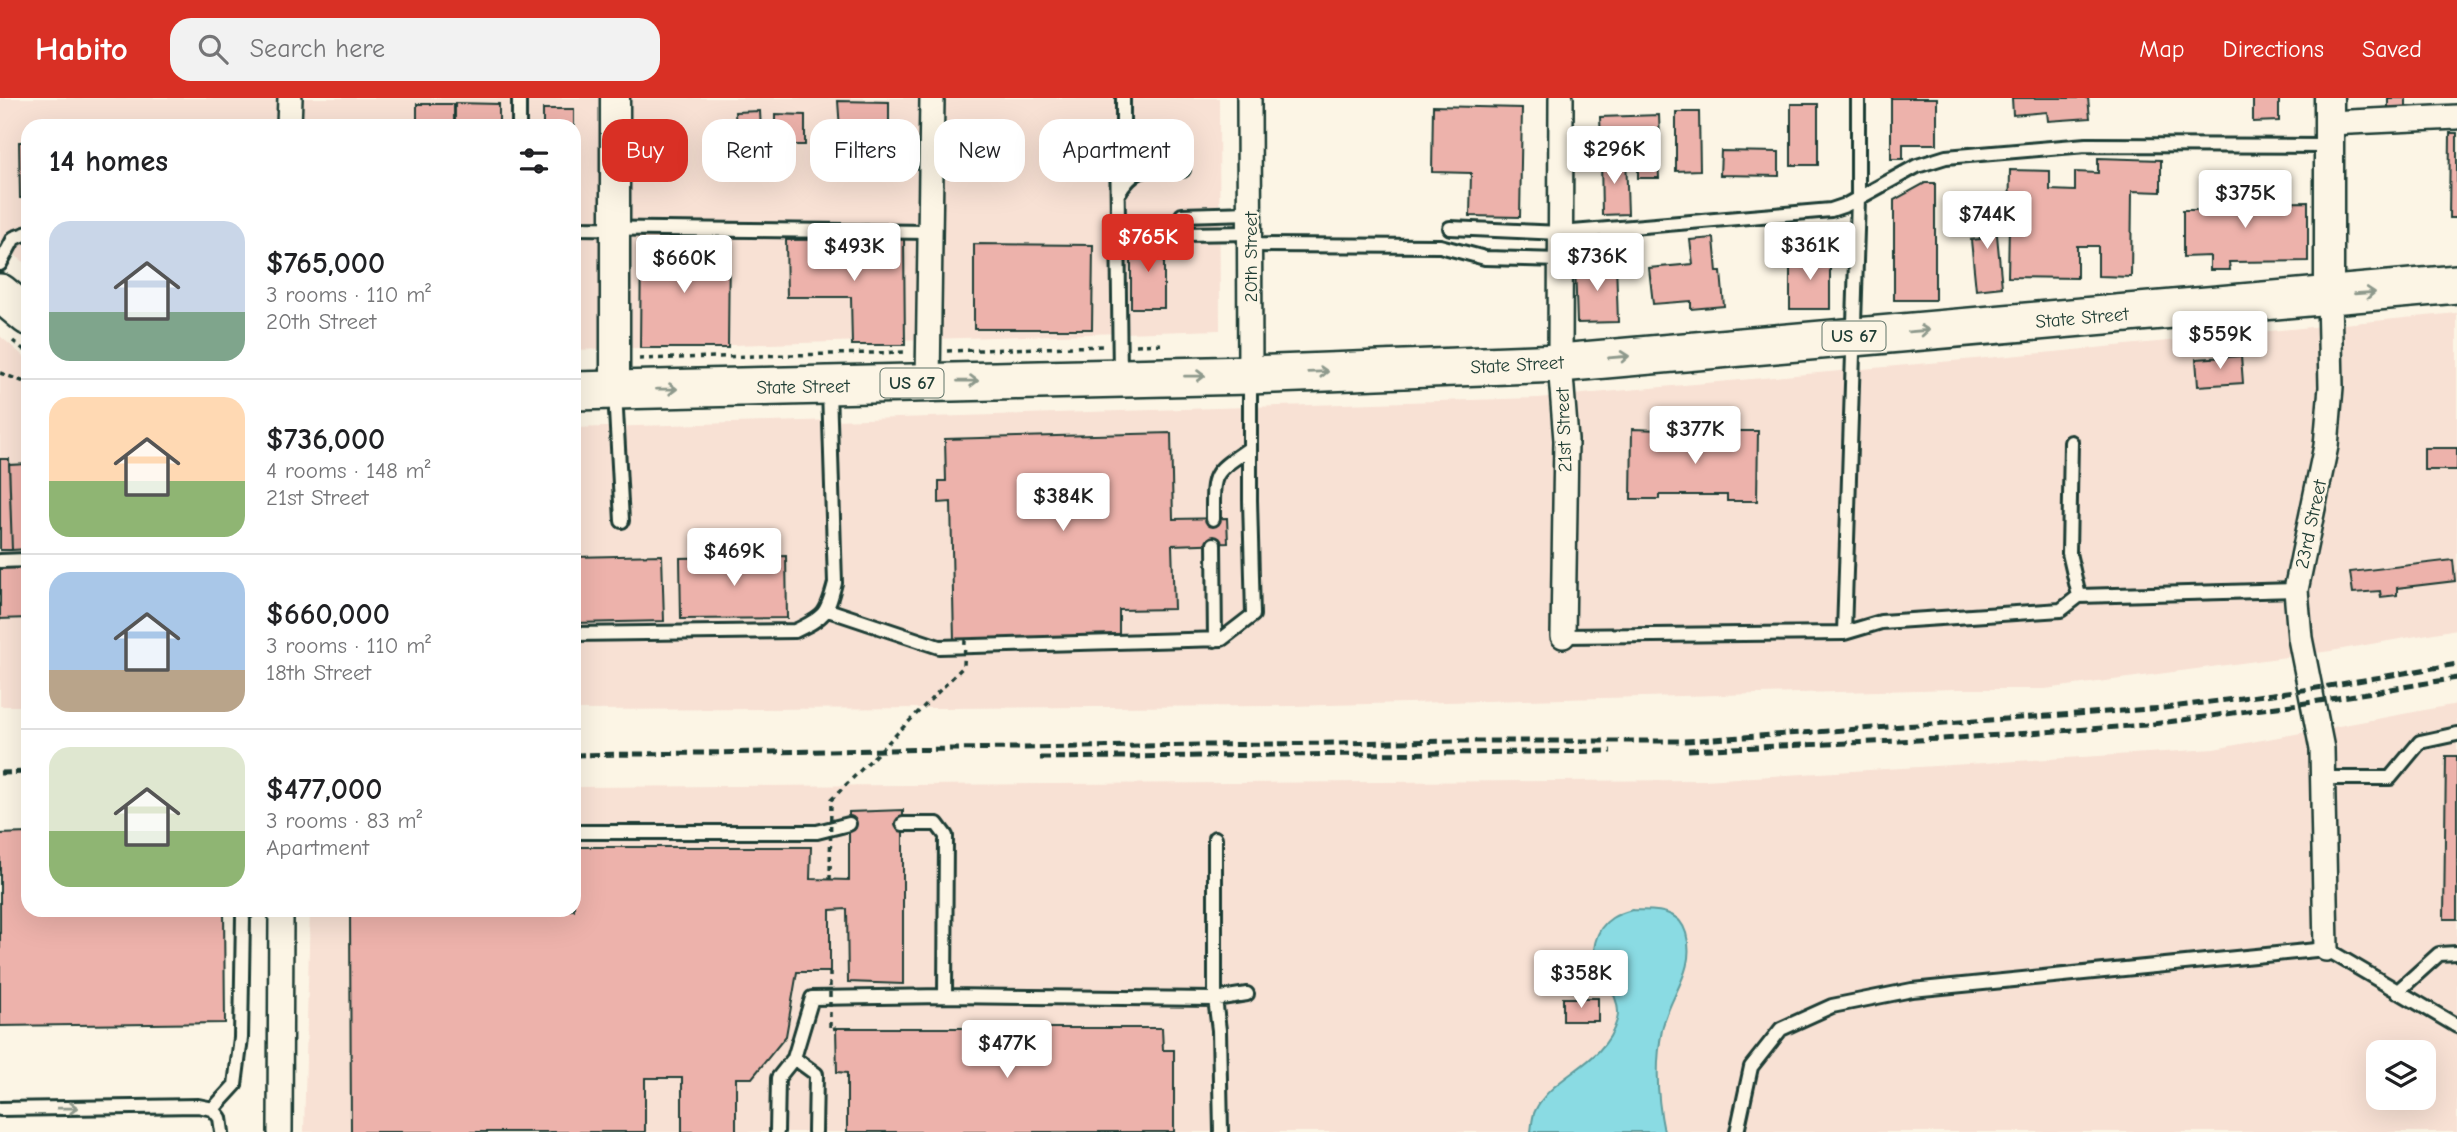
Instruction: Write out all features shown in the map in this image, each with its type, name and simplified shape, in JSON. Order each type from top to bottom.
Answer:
[{"type":"main road","name":"State Street","points":[[581,388],[615,375],[829,385],[928,367],[1120,362],[1250,374],[1560,362],[2457,284]]},
{"type":"main road","points":[[0,293],[21,310]]},
{"type":"street","points":[[289,119],[290,98]]},
{"type":"street","points":[[615,98],[615,375]]},
{"type":"street","points":[[928,367],[932,98]]},
{"type":"street","name":"20th Street","points":[[1249,98],[1250,374]]},
{"type":"street","name":"21st Street","points":[[1561,98],[1560,362],[1566,440],[1563,636]]},
{"type":"street","points":[[2329,122],[2457,117]]},
{"type":"street","name":"23rd Street","points":[[2326,949],[2322,749],[2300,638],[2296,590],[2326,446],[2331,387],[2329,122]]},
{"type":"street","points":[[280,1132],[281,917]]},
{"type":"lane","points":[[519,98],[519,119]]},
{"type":"lane","points":[[1120,362],[1117,144],[1123,134],[1123,98]]},
{"type":"lane","points":[[1844,633],[1858,199],[1858,98]]},
{"type":"lane","points":[[1450,228],[1561,233],[1831,210],[1858,199],[1917,166],[1946,157],[2329,122]]},
{"type":"lane","points":[[1118,194],[1127,182]]},
{"type":"lane","points":[[1182,215],[1250,230],[1440,246],[1485,258],[1561,260]]},
{"type":"lane","points":[[581,228],[931,232]]},
{"type":"lane","points":[[1182,234],[1250,230]]},
{"type":"lane","points":[[0,264],[14,238],[21,236]]},
{"type":"lane","points":[[828,610],[939,647],[1222,639],[1254,615],[1250,374]]},
{"type":"lane","points":[[615,375],[622,521]]},
{"type":"lane","points":[[581,634],[795,631],[810,624],[828,610],[835,583],[829,385]]},
{"type":"lane","points":[[2071,442],[2069,553],[2080,596]]},
{"type":"lane","points":[[1213,519],[1213,486],[1217,470],[1250,448]]},
{"type":"lane","points":[[1214,544],[1215,640]]},
{"type":"lane","points":[[0,561],[21,560]]},
{"type":"lane","points":[[1563,636],[1844,633],[1881,622],[2061,610],[2080,596],[2296,590]]},
{"type":"lane","points":[[2323,778],[2390,778],[2420,742],[2457,734]]},
{"type":"lane","points":[[581,832],[817,832],[849,824]]},
{"type":"lane","points":[[903,824],[937,824],[946,836],[944,996]]},
{"type":"lane","points":[[1215,838],[1215,999],[1219,1030],[1221,1132]]},
{"type":"lane","points":[[214,1109],[235,1086],[241,1038],[243,917]]},
{"type":"lane","points":[[1737,1132],[1751,1067],[1781,1029],[1832,1006],[1912,990],[2326,949],[2457,1026]]},
{"type":"lane","points":[[2398,992],[2439,954],[2457,953]]},
{"type":"lane","points":[[777,1132],[778,1078],[794,1058],[812,998],[944,996],[1215,999],[1247,994]]},
{"type":"lane","points":[[794,1058],[816,1074],[815,1132]]},
{"type":"lane","points":[[0,1109],[198,1106],[214,1109],[220,1118],[222,1132]]},
{"type":"path","points":[[615,375],[1120,362],[1166,344]]},
{"type":"path","points":[[0,373],[21,381]]},
{"type":"path","points":[[830,880],[831,800],[964,666],[965,640]]},
{"type":"path","points":[[830,972],[830,1029],[836,1028]]},
{"type":"shaded area","points":[[0,98],[1219,98],[1220,330],[581,350],[581,119],[21,119],[21,260],[0,244]]},
{"type":"shaded area","points":[[2457,313],[2457,629],[2331,651],[2045,689],[1290,706],[581,710],[581,428],[1538,398]]},
{"type":"shaded area","points":[[0,336],[21,354],[21,706],[0,706]]},
{"type":"shaded area","points":[[2457,704],[2457,1132],[304,1132],[310,917],[581,917],[581,787],[1704,780],[2214,749]]},
{"type":"water","points":[[1632,910],[1661,911],[1675,917],[1685,930],[1688,947],[1685,971],[1665,1017],[1658,1056],[1664,1132],[1531,1132],[1534,1113],[1543,1098],[1590,1059],[1610,1036],[1617,1020],[1618,1006],[1596,964],[1595,942],[1606,923],[1617,915]]},
{"type":"building","points":[[1891,98],[1937,98],[1937,144],[1903,144],[1903,159],[1891,159]]},
{"type":"building","points":[[2012,98],[2088,98],[2090,118],[2048,121],[2047,112],[2013,115]]},
{"type":"building","points":[[2253,98],[2279,98],[2279,121],[2253,122]]},
{"type":"building","points":[[2388,98],[2406,98],[2406,108],[2388,108]]},
{"type":"building","points":[[838,101],[889,102],[889,119],[839,119]]},
{"type":"building","points":[[455,103],[499,104],[499,119],[455,119]]},
{"type":"building","points":[[417,104],[454,104],[454,119],[417,119]]},
{"type":"building","points":[[1791,104],[1818,104],[1818,165],[1791,165]]},
{"type":"building","points":[[1433,106],[1522,108],[1520,217],[1470,216],[1471,173],[1432,172]]},
{"type":"building","points":[[543,109],[574,109],[574,119],[543,119]]},
{"type":"building","points":[[760,111],[760,119],[735,119],[735,112]]},
{"type":"building","points":[[1676,112],[1699,112],[1700,170],[1676,171]]},
{"type":"building","points":[[775,114],[805,115],[805,145],[796,145],[796,119],[775,119]]},
{"type":"building","points":[[1659,115],[1660,140],[1601,142],[1600,117]]},
{"type":"building","points":[[2450,133],[2457,133],[2457,218],[2449,218]]},
{"type":"building","points":[[19,142],[21,142],[21,198]]},
{"type":"building","points":[[1721,151],[1779,152],[1779,176],[1720,175]]},
{"type":"building","points":[[1626,156],[1628,214],[1602,215],[1601,157]]},
{"type":"building","points":[[2098,158],[2161,160],[2161,192],[2132,191],[2131,277],[2098,276],[2098,246],[2077,246],[2077,278],[2008,277],[2010,170],[2050,171],[2050,190],[2075,191],[2075,172],[2098,173]]},
{"type":"building","points":[[1658,159],[1659,178],[1638,178],[1638,160]]},
{"type":"building","points":[[1925,183],[1935,183],[1935,300],[1894,300],[1894,200]]},
{"type":"building","points":[[2204,185],[2231,185],[2232,203],[2308,202],[2308,261],[2229,262],[2230,270],[2210,270],[2210,256],[2183,257],[2183,210],[2204,210]]},
{"type":"building","points":[[1994,204],[2002,287],[1976,290],[1971,240],[1980,239],[1977,205]]},
{"type":"building","points":[[1714,238],[1724,306],[1691,309],[1691,301],[1653,304],[1649,268],[1693,264],[1690,240]]},
{"type":"building","points":[[904,239],[905,345],[852,345],[851,297],[787,297],[786,240]]},
{"type":"building","points":[[1131,240],[1164,240],[1164,308],[1131,308]]},
{"type":"building","points":[[641,243],[729,243],[728,348],[640,348]]},
{"type":"building","points":[[974,244],[1093,245],[1092,329],[974,329]]},
{"type":"building","points":[[1790,256],[1830,256],[1830,309],[1790,309]]},
{"type":"building","points":[[1616,263],[1618,322],[1577,323],[1575,264]]},
{"type":"building","points":[[2241,356],[2243,383],[2198,386],[2196,359]]},
{"type":"building","points":[[1632,429],[1661,430],[1661,440],[1728,440],[1728,431],[1758,431],[1757,501],[1727,501],[1727,495],[1659,495],[1659,499],[1631,499]]},
{"type":"building","points":[[1171,433],[1173,519],[1227,518],[1228,543],[1172,545],[1174,609],[1119,610],[1119,637],[954,641],[951,502],[939,503],[939,481],[946,481],[945,439]]},
{"type":"building","points":[[2424,448],[2457,448],[2457,470],[2424,470]]},
{"type":"building","points":[[0,459],[9,459],[12,550],[0,550]]},
{"type":"building","points":[[21,464],[21,549],[12,550],[9,465]]},
{"type":"building","points":[[662,555],[664,621],[581,623],[581,557]]},
{"type":"building","points":[[786,556],[787,618],[681,619],[680,558]]},
{"type":"building","points":[[2453,560],[2455,581],[2397,588],[2397,595],[2381,597],[2380,591],[2353,593],[2350,572]]},
{"type":"building","points":[[21,567],[21,618],[0,619],[0,568]]},
{"type":"building","points":[[2446,756],[2457,756],[2457,919],[2444,919]]},
{"type":"building","points":[[903,810],[903,984],[848,982],[847,909],[830,910],[830,972],[797,972],[786,1036],[752,1078],[736,1078],[736,1132],[682,1132],[682,1078],[645,1078],[645,1132],[351,1132],[350,917],[581,917],[581,847],[811,847],[810,879],[849,880],[849,812]]},
{"type":"building","points":[[21,833],[21,917],[224,917],[225,1023],[0,1026],[0,834]]},
{"type":"building","points":[[1563,998],[1598,998],[1598,1021],[1563,1021]]},
{"type":"building","points":[[836,1028],[1162,1028],[1163,1050],[1174,1050],[1174,1132],[847,1132],[847,1073],[837,1072]]},
{"type":"railway","points":[[581,755],[1459,741],[1685,741],[2164,708],[2311,689],[2457,664]]},
{"type":"railway","points":[[1688,750],[1942,739],[2146,725],[2313,702],[2457,678]]},
{"type":"railway","points":[[1040,758],[1611,751]]},
{"type":"railway","points":[[0,773],[21,772]]}]
